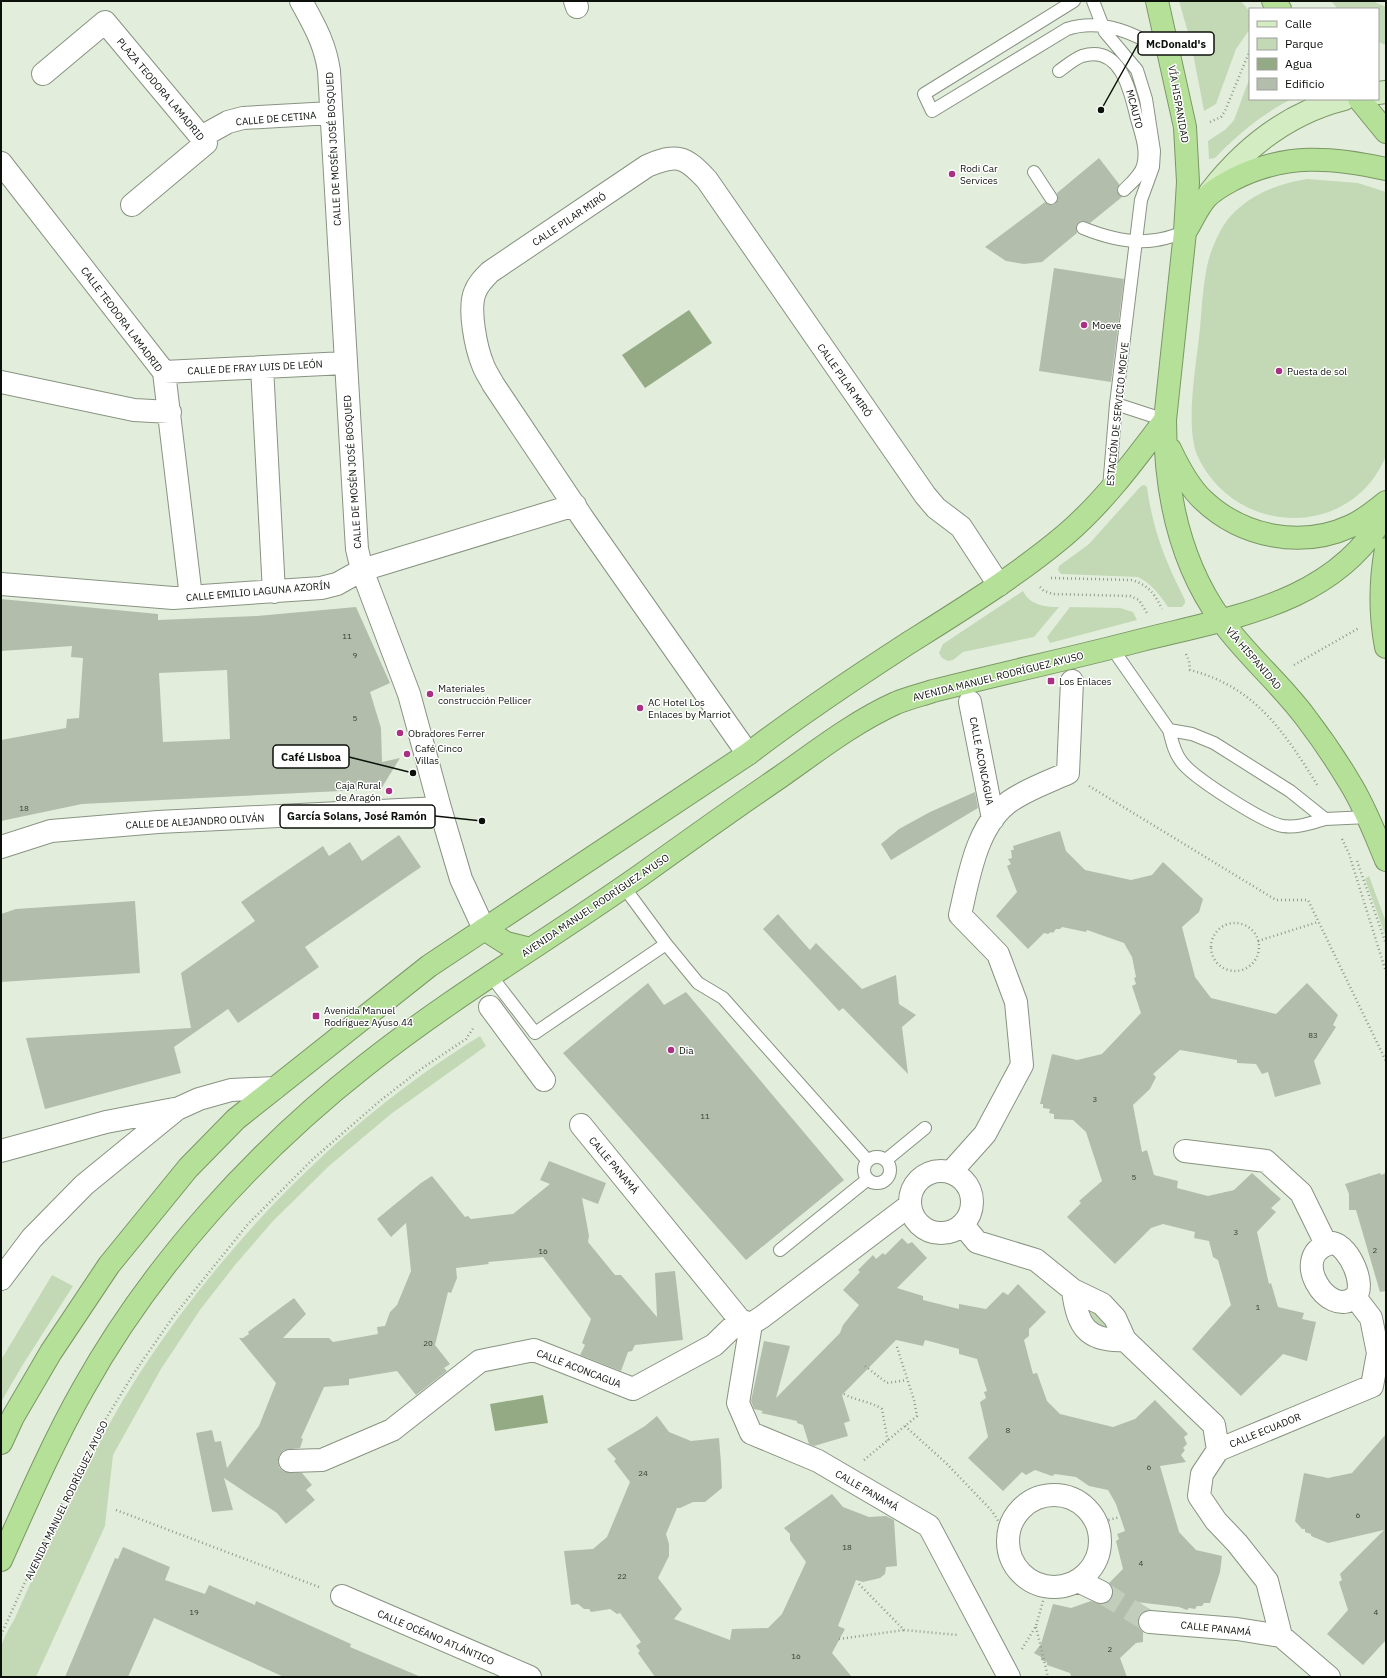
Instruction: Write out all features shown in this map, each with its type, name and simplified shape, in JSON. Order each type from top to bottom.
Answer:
[{"type":"highway","name":"VÍA HISPANIDAD","points":[[1157,1],[1185,127],[1188,182],[1185,232],[1165,429],[1172,505],[1178,532],[1189,562],[1204,593],[1221,621],[1305,716],[1351,784],[1368,817],[1386,860]]},
{"type":"highway","points":[[1360,100],[1386,132]]},
{"type":"highway","name":"VÍA HISPANIDAD","points":[[1185,232],[1206,197],[1250,171],[1287,161],[1313,158],[1335,160],[1386,169]]},
{"type":"highway","points":[[1,1443],[13,1417],[50,1352],[110,1265],[188,1168],[236,1119],[429,966],[748,754],[798,716],[999,585],[1064,535],[1109,491],[1165,429],[1175,460],[1202,500],[1227,520],[1272,537],[1300,538],[1331,532],[1350,526],[1370,515],[1386,502]]},
{"type":"highway","name":"AVENIDA MANUEL RODRÍGUEZ AYUSO","points":[[1,1560],[56,1439],[84,1387],[143,1295],[174,1254],[254,1166],[324,1099],[366,1064],[440,1010],[624,887],[821,748],[875,714],[898,702],[933,691],[1255,612],[1314,585],[1346,563],[1363,546],[1386,512]]},
{"type":"highway","points":[[1386,550],[1381,586],[1382,625],[1386,647]]},
{"type":"highway","points":[[484,930],[506,943],[530,949]]},
{"type":"main road","points":[[1206,197],[1250,148],[1272,131],[1307,111],[1341,100]]},
{"type":"street","name":"CALLE DE MOSÉN JOSÉ BOSQUED","points":[[300,1],[326,50],[332,113],[345,363],[357,549],[362,570],[409,694],[461,880],[484,930]]},
{"type":"street","name":"PLAZA TEODORA LAMADRID","points":[[43,74],[105,22],[206,143],[132,205]]},
{"type":"street","name":"CALLE DE CETINA","points":[[200,136],[228,122],[243,118],[332,113]]},
{"type":"street","name":"CALLE PILAR MIRÓ","points":[[748,754],[575,505],[483,366],[472,316],[472,303],[475,291],[490,272],[647,166],[664,158],[679,158],[696,167],[707,180],[925,496],[936,508],[961,527],[999,585]]},
{"type":"street","name":"CALLE TEODORA LAMADRID","points":[[1,163],[164,372],[191,597]]},
{"type":"street","name":"CALLE DE FRAY LUIS DE LEÓN","points":[[164,372],[345,363]]},
{"type":"street","points":[[262,367],[274,592]]},
{"type":"street","points":[[1,382],[134,410],[170,412]]},
{"type":"street","name":"CALLE EMILIO LAGUNA AZORÍN","points":[[1,584],[157,598],[321,588],[336,584],[362,570],[575,505]]},
{"type":"street","points":[[1068,773],[1072,681]]},
{"type":"street","name":"CALLE ACONCAGUA","points":[[970,702],[993,819]]},
{"type":"street","name":"CALLE ACONCAGUA","points":[[951,1172],[984,1134],[1022,1065],[1016,1002],[998,954],[960,915],[974,854],[993,819],[1003,807],[1015,798],[1068,773]]},
{"type":"street","name":"CALLE DE ALEJANDRO OLIVÁN","points":[[1,847],[58,830],[158,822],[440,808]]},
{"type":"street","points":[[492,1010],[544,1080]]},
{"type":"street","points":[[1,1279],[32,1238],[84,1185],[156,1124],[177,1109],[198,1099],[231,1090],[275,1088]]},
{"type":"street","points":[[1,1151],[106,1122],[177,1109]]},
{"type":"street","name":"CALLE PANAMÁ","points":[[581,1125],[746,1322],[738,1403],[751,1433],[818,1461],[929,1526],[1009,1677]]},
{"type":"street","points":[[1185,1151],[1266,1161],[1301,1193],[1326,1244]]},
{"type":"street","points":[[940,1171],[951,1172],[961,1178],[968,1185],[972,1196],[973,1206],[969,1217],[963,1226],[954,1231],[943,1234],[934,1233],[925,1229],[912,1215],[910,1205],[911,1196],[914,1187],[920,1180],[929,1174],[940,1171]]},
{"type":"street","name":"CALLE ACONCAGUA","points":[[290,1461],[326,1459],[392,1430],[480,1361],[534,1350],[633,1389],[714,1345],[910,1205]]},
{"type":"street","points":[[963,1226],[977,1242],[1036,1260],[1073,1290],[1093,1299],[1109,1311],[1120,1326],[1126,1340],[1214,1425],[1218,1450]]},
{"type":"street","points":[[1326,1244],[1340,1244],[1348,1254],[1357,1274],[1358,1293],[1354,1297],[1341,1301],[1330,1299],[1322,1293],[1312,1266],[1312,1259],[1315,1253],[1326,1244]]},
{"type":"street","points":[[1073,1290],[1075,1309],[1085,1328],[1104,1340],[1126,1340]]},
{"type":"street","name":"CALLE ECUADOR","points":[[1280,1636],[1267,1581],[1237,1543],[1216,1521],[1199,1496],[1202,1474],[1218,1450],[1372,1386],[1378,1353],[1371,1318],[1354,1297]]},
{"type":"street","points":[[1055,1495],[1068,1497],[1080,1503],[1090,1512],[1097,1523],[1100,1536],[1100,1549],[1096,1562],[1078,1581],[1066,1586],[1047,1587],[1028,1580],[1018,1571],[1011,1559],[1008,1546],[1008,1533],[1012,1521],[1020,1510],[1030,1501],[1042,1496],[1055,1495]]},
{"type":"street","points":[[1078,1581],[1101,1592]]},
{"type":"street","name":"CALLE OCÉANO ATLÁNTICO","points":[[342,1596],[530,1677]]},
{"type":"street","name":"CALLE PANAMÁ","points":[[1150,1622],[1237,1629],[1280,1636]]},
{"type":"street","points":[[1280,1636],[1330,1677]]},
{"type":"lane","points":[[1074,1],[924,94],[932,111],[1067,29],[1087,24],[1101,24],[1138,36],[1169,54]]},
{"type":"lane","name":"ESTACIÓN DE SERVICIO MOEVE","points":[[1092,1],[1105,32],[1136,70],[1146,99],[1153,138],[1154,159],[1141,200],[1116,404],[1109,491]]},
{"type":"lane","name":"MCAUTO","points":[[1059,71],[1083,56],[1098,55],[1107,58],[1122,72],[1128,84],[1144,147],[1144,158],[1140,173],[1124,190]]},
{"type":"lane","points":[[1034,172],[1051,198]]},
{"type":"lane","points":[[1083,228],[1098,234],[1137,241],[1155,240],[1185,232]]},
{"type":"lane","points":[[1116,404],[1165,429]]},
{"type":"lane","points":[[1112,648],[1169,730],[1174,750],[1181,762],[1194,775],[1228,798],[1282,826],[1296,827],[1325,819],[1368,817]]},
{"type":"lane","points":[[1169,730],[1192,734],[1214,743],[1290,791],[1325,819]]},
{"type":"lane","points":[[624,887],[698,984],[723,998],[868,1161]]},
{"type":"lane","points":[[491,976],[535,1033],[666,944]]},
{"type":"lane","points":[[886,1160],[925,1128]]},
{"type":"lane","points":[[874,1157],[881,1157],[886,1160],[890,1166],[890,1173],[887,1179],[881,1182],[874,1182],[868,1179],[865,1173],[865,1166],[868,1161],[874,1157]]},
{"type":"lane","points":[[780,1250],[868,1179]]},
{"type":"path","points":[[1206,123],[1221,117],[1225,111],[1249,52]]},
{"type":"path","points":[[1046,574],[1053,579],[1058,580],[1124,579],[1140,582],[1155,596],[1164,613]]},
{"type":"path","points":[[1036,582],[1044,591],[1053,594],[1124,596],[1134,598],[1142,604],[1149,617]]},
{"type":"path","points":[[1291,667],[1359,628]]},
{"type":"path","points":[[1189,661],[1190,670],[1225,683],[1245,694],[1255,702],[1274,722],[1305,765]]},
{"type":"path","points":[[1068,773],[1276,900],[1308,900],[1386,1061]]},
{"type":"path","points":[[1342,839],[1386,972]]},
{"type":"path","points":[[1357,859],[1386,944]]},
{"type":"path","points":[[1258,941],[1319,922]]},
{"type":"path","points":[[1228,924],[1246,926],[1258,941],[1258,950],[1255,959],[1249,966],[1241,970],[1232,971],[1223,968],[1216,962],[1212,954],[1211,944],[1214,935],[1228,924]]},
{"type":"path","name":"AVENIDA MANUEL RODRÍGUEZ AYUSO","points":[[1,1635],[51,1525],[102,1425],[134,1373],[173,1318],[248,1224],[313,1158],[381,1100],[421,1069],[466,1039],[474,1027],[492,1010]]},
{"type":"path","points":[[844,1476],[888,1442],[916,1416],[914,1400],[896,1344]]},
{"type":"path","points":[[865,1366],[887,1383],[908,1380]]},
{"type":"path","points":[[844,1394],[854,1400],[872,1403],[882,1409],[888,1442]]},
{"type":"path","points":[[904,1426],[951,1469],[992,1511],[1008,1533]]},
{"type":"path","points":[[116,1510],[342,1596]]},
{"type":"path","points":[[1097,1523],[1120,1517]]},
{"type":"path","points":[[859,1584],[904,1630]]},
{"type":"path","points":[[1020,1651],[1036,1626],[1047,1587]]},
{"type":"path","points":[[1036,1626],[1048,1677]]},
{"type":"path","points":[[840,1639],[904,1630],[988,1638]]},
{"type":"green space","points":[[1179,1],[1241,1],[1249,11],[1249,30],[1236,49],[1216,104],[1204,111],[1191,43]]},
{"type":"green space","points":[[1331,1],[1373,1],[1386,7],[1386,45],[1379,42],[1379,8],[1337,8]]},
{"type":"green space","points":[[1249,80],[1249,100],[1290,100],[1271,111],[1241,133],[1215,158],[1209,159],[1208,141],[1226,129],[1234,120]]},
{"type":"green space","points":[[1307,179],[1358,183],[1386,192],[1386,456],[1369,483],[1347,503],[1321,514],[1293,518],[1265,514],[1238,502],[1216,483],[1198,457],[1192,429],[1192,412],[1194,376],[1205,278],[1208,262],[1219,234],[1228,219],[1236,210],[1254,197],[1274,187]]},
{"type":"green space","points":[[1144,485],[1147,487],[1156,532],[1171,572],[1185,600],[1182,607],[1168,607],[1151,586],[1138,577],[1061,574],[1058,570],[1059,566],[1089,544],[1141,486]]},
{"type":"green space","points":[[1023,591],[1029,599],[1038,604],[1059,607],[1034,637],[963,652],[953,660],[948,661],[942,658],[939,653],[943,644]]},
{"type":"green space","points":[[1070,607],[1120,608],[1133,612],[1137,620],[1050,643],[1047,637]]},
{"type":"green space","points":[[1369,876],[1386,922],[1386,937],[1365,879]]},
{"type":"green space","points":[[480,1036],[486,1046],[391,1114],[329,1166],[273,1221],[235,1265],[200,1310],[161,1369],[113,1455],[105,1526],[36,1677],[1,1677],[1,1648],[3,1640],[15,1618],[72,1496],[121,1403],[149,1359],[182,1312],[218,1266],[257,1222],[297,1180],[340,1140],[431,1068]]},
{"type":"green space","points":[[52,1275],[73,1286],[1,1402],[1,1360]]},
{"type":"green space","points":[[1086,1304],[1113,1329],[1093,1327]]},
{"type":"water","points":[[689,310],[712,343],[645,388],[622,355]]},
{"type":"water","points":[[543,1395],[548,1423],[495,1431],[490,1404]]},
{"type":"building","points":[[1099,158],[1119,184],[1117,191],[1122,197],[1090,223],[1082,221],[1079,222],[1076,226],[1077,233],[1042,262],[1024,264],[1006,261],[985,247],[1045,202],[1051,205],[1055,204],[1058,198],[1057,193]]},
{"type":"building","name":"Moeve","points":[[1054,268],[1124,279],[1111,382],[1039,371]]},
{"type":"building","points":[[1,599],[158,614],[158,620],[257,616],[356,607],[390,683],[370,692],[381,728],[382,762],[400,758],[381,789],[82,804],[1,821],[1,740],[66,728],[67,719],[79,718],[83,658],[71,657],[72,646],[1,651]],"holes":[[[227,670],[230,739],[163,742],[159,673]]]},
{"type":"building","points":[[975,792],[978,808],[891,860],[881,844],[899,829],[930,812]]},
{"type":"building","points":[[1060,831],[1066,851],[1085,870],[1131,880],[1152,875],[1163,862],[1203,899],[1199,912],[1182,927],[1195,977],[1211,998],[1276,1014],[1307,983],[1338,1015],[1333,1025],[1336,1027],[1314,1061],[1321,1084],[1275,1097],[1268,1072],[1262,1074],[1256,1064],[1237,1063],[1237,1060],[1180,1050],[1153,1074],[1156,1077],[1150,1089],[1133,1105],[1142,1152],[1147,1150],[1154,1175],[1178,1181],[1177,1188],[1208,1196],[1234,1190],[1252,1173],[1281,1199],[1271,1208],[1276,1212],[1257,1232],[1269,1284],[1271,1283],[1278,1307],[1304,1313],[1302,1319],[1316,1322],[1307,1361],[1283,1354],[1241,1396],[1192,1349],[1231,1305],[1218,1260],[1213,1257],[1209,1241],[1194,1238],[1195,1232],[1163,1224],[1151,1228],[1115,1264],[1067,1217],[1081,1203],[1079,1201],[1102,1181],[1086,1132],[1073,1120],[1054,1119],[1054,1114],[1049,1113],[1050,1109],[1043,1108],[1043,1104],[1040,1104],[1052,1054],[1077,1060],[1102,1054],[1141,1013],[1132,986],[1136,984],[1134,978],[1136,977],[1132,957],[1124,943],[1087,930],[1086,932],[1062,927],[1060,929],[1056,929],[1053,933],[1044,933],[1028,949],[996,916],[1017,892],[1007,866],[1011,864],[1008,859],[1012,858],[1011,850],[1014,850],[1013,846]]},
{"type":"building","points":[[399,835],[421,867],[305,947],[319,967],[238,1023],[228,1009],[174,1047],[181,1073],[45,1109],[26,1038],[191,1028],[181,973],[255,921],[241,902],[323,846],[329,856],[350,842],[362,861]]},
{"type":"building","points":[[135,901],[140,973],[1,982],[1,914],[16,909]]},
{"type":"building","points":[[778,914],[810,950],[816,943],[862,989],[896,975],[899,1004],[916,1015],[902,1027],[908,1074],[843,1008],[839,1011],[763,929]]},
{"type":"building","points":[[648,983],[664,1005],[686,992],[844,1180],[746,1260],[563,1053]]},
{"type":"building","points":[[549,1161],[606,1183],[598,1204],[582,1198],[589,1236],[588,1242],[615,1275],[621,1275],[657,1317],[655,1273],[675,1271],[683,1340],[635,1345],[632,1351],[628,1352],[621,1371],[580,1355],[585,1345],[582,1343],[591,1319],[543,1257],[488,1262],[489,1264],[456,1268],[457,1278],[451,1293],[448,1292],[435,1345],[450,1364],[444,1368],[447,1371],[416,1395],[397,1371],[349,1379],[349,1385],[324,1387],[301,1438],[303,1439],[300,1448],[284,1450],[279,1455],[278,1461],[279,1467],[284,1472],[302,1473],[312,1485],[306,1490],[315,1500],[286,1524],[277,1513],[224,1478],[233,1510],[212,1512],[196,1433],[212,1430],[215,1442],[221,1441],[227,1468],[259,1426],[276,1383],[239,1338],[243,1338],[249,1334],[248,1332],[294,1298],[306,1314],[283,1338],[329,1338],[333,1342],[378,1334],[377,1327],[385,1326],[390,1312],[397,1305],[411,1271],[406,1223],[391,1237],[377,1219],[421,1183],[432,1176],[465,1217],[468,1216],[471,1219],[513,1214],[550,1184],[540,1180]]},
{"type":"building","points":[[1380,1173],[1381,1175],[1386,1173],[1386,1291],[1380,1292],[1356,1210],[1349,1210],[1349,1194],[1345,1184]]},
{"type":"building","points":[[902,1238],[908,1244],[912,1242],[927,1258],[897,1288],[923,1296],[923,1300],[959,1309],[959,1304],[986,1309],[1003,1292],[1008,1295],[1018,1284],[1046,1312],[1029,1329],[1029,1336],[1024,1340],[1033,1374],[1037,1373],[1047,1401],[1060,1414],[1113,1427],[1135,1419],[1155,1400],[1188,1434],[1184,1437],[1187,1444],[1183,1448],[1185,1450],[1181,1455],[1186,1462],[1160,1466],[1179,1532],[1196,1550],[1222,1556],[1220,1572],[1210,1603],[1204,1603],[1202,1606],[1197,1606],[1195,1609],[1189,1608],[1187,1610],[1179,1607],[1136,1602],[1142,1613],[1138,1621],[1139,1628],[1143,1632],[1143,1642],[1136,1643],[1120,1658],[1127,1677],[1074,1677],[1071,1676],[1070,1673],[1047,1665],[1047,1662],[1041,1660],[1041,1657],[1034,1653],[1041,1644],[1053,1604],[1071,1608],[1091,1601],[1102,1604],[1108,1602],[1112,1598],[1113,1591],[1109,1583],[1123,1569],[1116,1541],[1119,1539],[1117,1534],[1125,1531],[1116,1504],[1108,1490],[1089,1486],[1076,1477],[1055,1474],[1052,1476],[1035,1470],[1026,1475],[1022,1472],[1003,1491],[968,1458],[988,1437],[980,1402],[986,1398],[984,1392],[987,1391],[977,1359],[959,1354],[959,1349],[925,1340],[923,1346],[896,1340],[842,1395],[850,1421],[844,1423],[848,1436],[814,1446],[809,1444],[803,1425],[797,1423],[797,1421],[761,1413],[763,1411],[754,1409],[751,1401],[764,1341],[790,1346],[776,1398],[840,1333],[843,1325],[859,1305],[843,1290],[860,1272],[858,1270],[873,1255],[876,1259],[883,1253],[885,1255]]},
{"type":"building","points":[[657,1416],[669,1432],[691,1441],[719,1438],[722,1488],[705,1502],[693,1502],[677,1508],[666,1534],[669,1544],[669,1556],[658,1578],[682,1609],[674,1619],[730,1640],[732,1629],[768,1628],[782,1614],[806,1562],[790,1540],[790,1534],[784,1528],[832,1494],[843,1507],[869,1517],[886,1516],[894,1520],[897,1566],[886,1567],[885,1574],[880,1578],[863,1582],[856,1580],[838,1626],[845,1629],[832,1653],[852,1677],[655,1677],[638,1653],[640,1651],[636,1646],[641,1642],[620,1613],[617,1614],[610,1609],[591,1612],[589,1609],[584,1609],[578,1604],[571,1605],[564,1551],[593,1549],[607,1537],[630,1482],[614,1461],[616,1459],[607,1449],[645,1426]]},
{"type":"building","points":[[1386,1434],[1386,1640],[1363,1665],[1327,1634],[1348,1610],[1339,1582],[1342,1580],[1340,1574],[1384,1530],[1328,1543],[1305,1532],[1305,1529],[1302,1529],[1295,1521],[1304,1473],[1328,1478],[1352,1473]]},
{"type":"building","points":[[123,1547],[170,1567],[165,1580],[205,1594],[209,1585],[255,1605],[256,1601],[351,1644],[350,1647],[421,1677],[284,1677],[154,1618],[128,1677],[65,1677],[115,1558],[118,1559]]},
{"type":"tunnel","points":[[1101,1592],[1150,1622]]},
{"type":"place","name":"McDonald's","points":[[1101,110]]},
{"type":"place","name":"Rodi Car Services","points":[[952,174]]},
{"type":"place","name":"Moeve","points":[[1084,325]]},
{"type":"place","name":"Puesta de sol","points":[[1279,371]]},
{"type":"place","name":"Los Enlaces","points":[[1051,681]]},
{"type":"place","name":"Materiales construcción Pellicer","points":[[430,694]]},
{"type":"place","name":"AC Hotel Los Enlaces by Marriot","points":[[640,708]]},
{"type":"place","name":"Obradores Ferrer","points":[[400,733]]},
{"type":"place","name":"Café Cinco Villas","points":[[407,754]]},
{"type":"place","name":"Café Lisboa","points":[[413,773]]},
{"type":"place","name":"Caja Rural de Aragón","points":[[389,791]]},
{"type":"place","name":"García Solans, José Ramón","points":[[482,821]]},
{"type":"place","name":"Avenida Manuel Rodríguez Ayuso 44","points":[[316,1016]]},
{"type":"place","name":"Dia","points":[[671,1050]]}]
